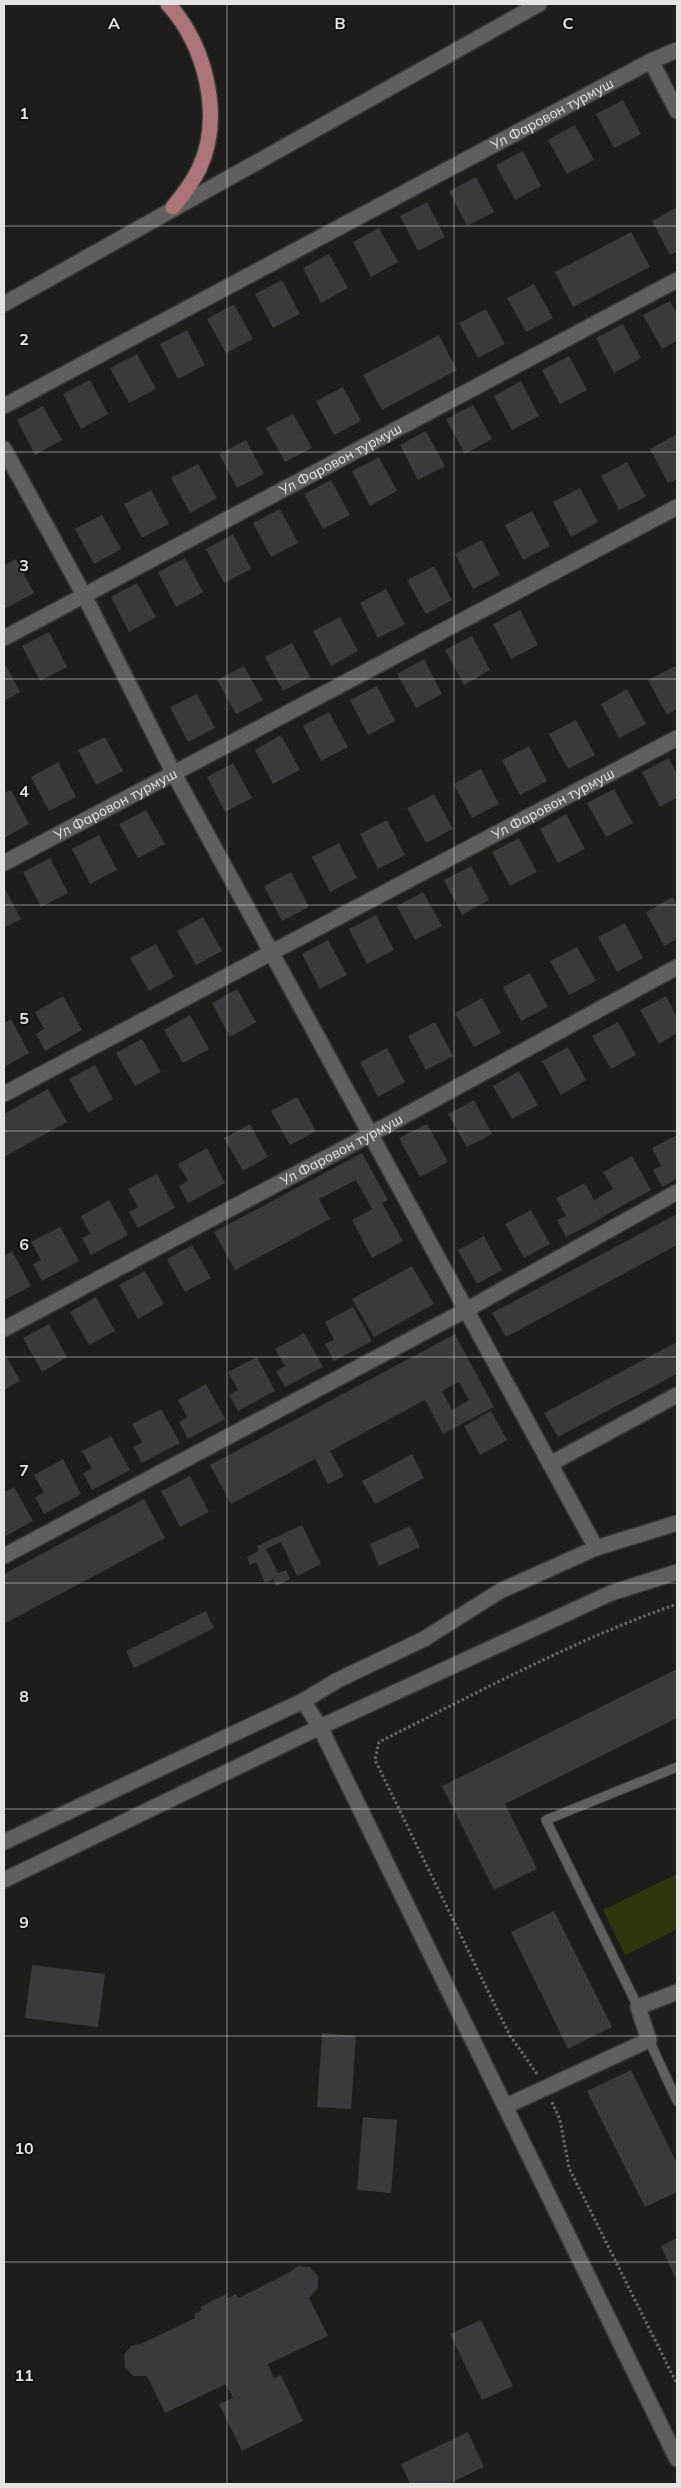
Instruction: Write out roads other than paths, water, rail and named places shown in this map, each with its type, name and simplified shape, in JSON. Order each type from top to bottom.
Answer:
[{"type":"main road","points":[[168,4],[183,24],[200,58],[205,75],[209,110],[209,129],[200,168],[188,188],[173,207]]},
{"type":"street","points":[[4,304],[173,207],[539,4]]},
{"type":"street","name":"Ул Фаровон турмуш","points":[[4,406],[651,61],[677,50]]},
{"type":"street","points":[[651,61],[677,111]]},
{"type":"street","name":"Ул Фаровон турмуш","points":[[4,638],[677,280]]},
{"type":"street","points":[[4,449],[84,595],[173,772],[596,1548]]},
{"type":"street","name":"Ул Фаровон турмуш","points":[[4,862],[677,507]]},
{"type":"street","name":"Ул Фаровон турмуш","points":[[4,1094],[677,738]]},
{"type":"street","name":"Ул Фаровон турмуш","points":[[4,1329],[371,1134],[677,967]]},
{"type":"street","points":[[4,1556],[466,1310],[677,1192]]},
{"type":"street","points":[[550,1464],[677,1395]]},
{"type":"street","points":[[4,1842],[303,1701],[338,1680],[424,1639],[500,1591],[596,1548],[677,1523]]},
{"type":"street","points":[[4,1880],[320,1727],[610,1593],[677,1572]]},
{"type":"street","points":[[303,1701],[320,1727],[677,2453]]},
{"type":"street","points":[[506,2106],[649,2040],[638,2007],[677,1992]]},
{"type":"lane","points":[[638,2007],[546,1820],[677,1767]]},
{"type":"lane","points":[[649,2040],[677,2101]]}]
